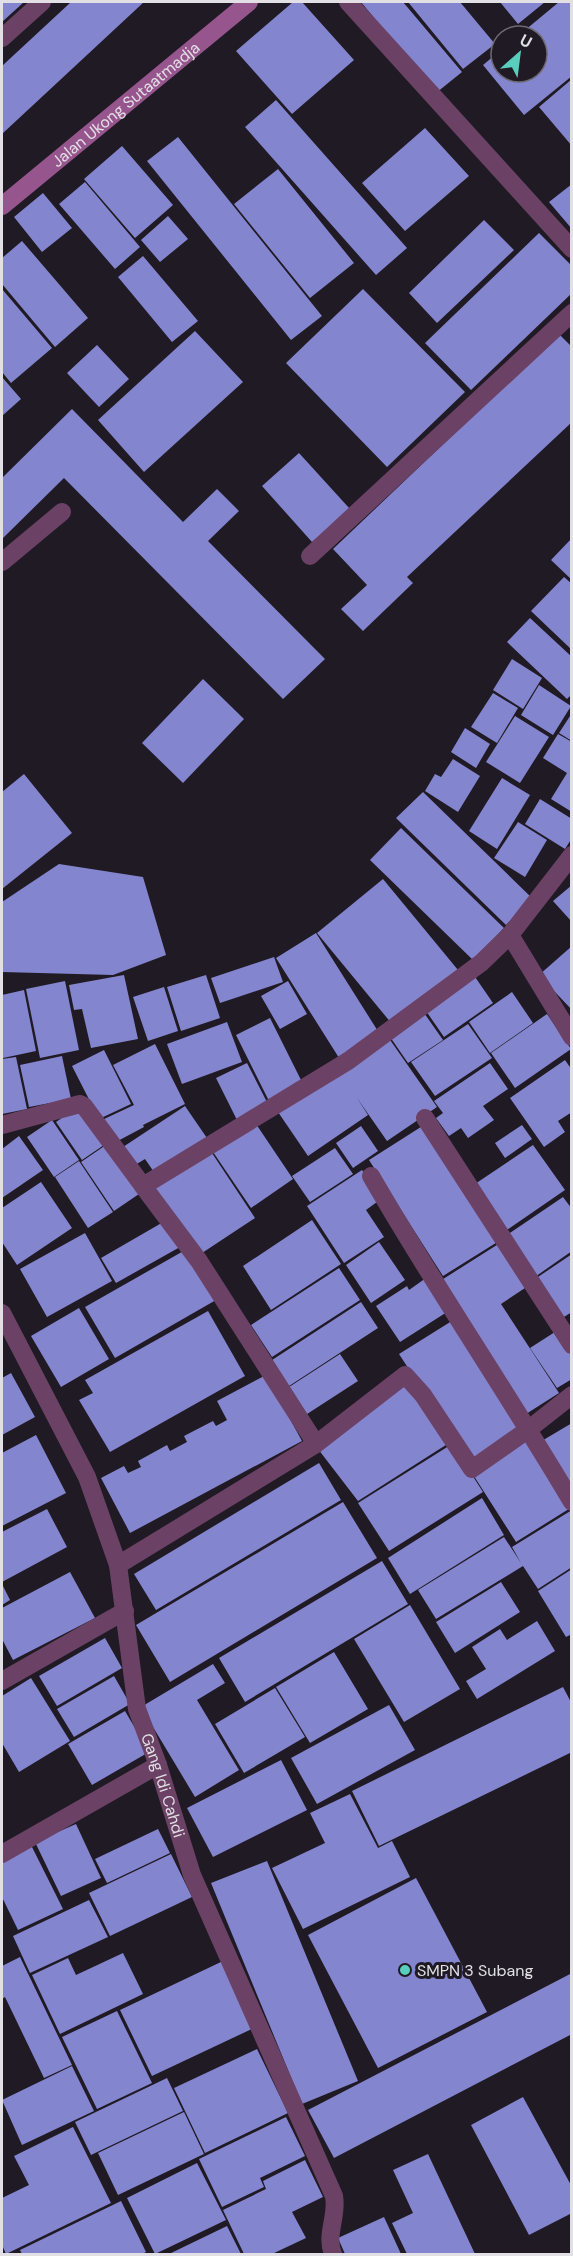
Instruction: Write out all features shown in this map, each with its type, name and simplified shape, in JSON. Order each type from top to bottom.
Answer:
[{"type":"main road","name":"Jalan Ukong Sutaatmadja","points":[[2,206],[249,2]]},
{"type":"street","points":[[2,38],[42,2]]},
{"type":"street","points":[[348,2],[572,249]]},
{"type":"street","points":[[310,556],[572,313]]},
{"type":"street","points":[[2,562],[62,512]]},
{"type":"street","points":[[143,1186],[348,1061],[481,963],[510,935],[572,855]]},
{"type":"street","points":[[510,935],[572,1037]]},
{"type":"street","points":[[2,1125],[80,1104],[84,1106],[200,1261],[316,1444]]},
{"type":"street","points":[[425,1118],[572,1346]]},
{"type":"street","points":[[371,1176],[416,1254],[529,1429],[572,1502]]},
{"type":"street","name":"Gang Idi Cahdi","points":[[2,1313],[87,1477],[118,1565],[137,1709],[158,1764],[192,1875],[333,2196],[336,2208],[330,2234],[333,2254]]},
{"type":"street","points":[[118,1565],[316,1444],[405,1375],[423,1395],[472,1469],[572,1395]]},
{"type":"street","points":[[2,1681],[125,1611]]},
{"type":"street","points":[[2,1854],[158,1764]]},
{"type":"building","points":[[2,2],[24,2],[2,22]]},
{"type":"building","points":[[71,2],[144,2],[2,134],[2,66]]},
{"type":"building","points":[[293,2],[302,2],[354,60],[292,114],[236,51]]},
{"type":"building","points":[[361,2],[403,2],[462,72],[436,93]]},
{"type":"building","points":[[408,2],[460,2],[489,37],[489,49],[463,69]]},
{"type":"building","points":[[500,2],[545,2],[518,24]]},
{"type":"building","points":[[559,2],[572,2],[572,76],[524,115],[499,84],[549,84],[549,24],[532,24]]},
{"type":"building","points":[[489,60],[489,72],[483,65]]},
{"type":"building","points":[[572,79],[572,146],[539,107]]},
{"type":"building","points":[[276,100],[407,248],[376,275],[245,127]]},
{"type":"building","points":[[425,128],[469,176],[405,231],[362,183]]},
{"type":"building","points":[[178,137],[322,316],[291,340],[147,161]]},
{"type":"building","points":[[122,146],[173,205],[135,238],[84,179]]},
{"type":"building","points":[[278,169],[354,263],[310,298],[234,204]]},
{"type":"building","points":[[85,182],[140,247],[115,269],[59,204]]},
{"type":"building","points":[[572,184],[572,229],[549,202]]},
{"type":"building","points":[[43,193],[72,228],[42,252],[14,217]]},
{"type":"building","points":[[168,216],[188,239],[160,262],[141,240]]},
{"type":"building","points":[[484,220],[514,250],[437,323],[409,293]]},
{"type":"building","points":[[539,233],[572,266],[572,293],[471,390],[425,343]]},
{"type":"building","points":[[22,241],[88,318],[55,347],[2,284],[2,258]]},
{"type":"building","points":[[143,256],[198,321],[172,342],[118,277]]},
{"type":"building","points":[[2,289],[52,348],[11,383],[2,372]]},
{"type":"building","points":[[363,289],[465,392],[387,467],[286,363]]},
{"type":"building","points":[[195,331],[243,382],[144,472],[98,420]]},
{"type":"building","points":[[559,334],[572,347],[572,422],[407,577],[413,583],[363,631],[341,609],[367,585],[333,549]]},
{"type":"building","points":[[97,345],[129,379],[99,407],[67,373]]},
{"type":"building","points":[[2,377],[21,399],[2,416]]},
{"type":"building","points":[[72,409],[183,522],[217,489],[239,511],[208,541],[325,659],[283,699],[64,478],[2,539],[2,478]]},
{"type":"building","points":[[299,453],[350,509],[312,542],[262,486]]},
{"type":"building","points":[[572,538],[572,580],[551,560]]},
{"type":"building","points":[[564,577],[572,584],[572,650],[531,611]]},
{"type":"building","points":[[530,618],[572,657],[572,694],[567,699],[507,642]]},
{"type":"building","points":[[512,659],[542,678],[523,709],[493,690]]},
{"type":"building","points":[[203,679],[244,719],[183,783],[142,743]]},
{"type":"building","points":[[539,685],[571,706],[553,735],[521,715]]},
{"type":"building","points":[[493,693],[518,708],[497,743],[471,727]]},
{"type":"building","points":[[572,713],[572,741],[559,733]]},
{"type":"building","points":[[515,716],[549,737],[520,783],[486,762]]},
{"type":"building","points":[[465,728],[490,744],[476,768],[451,752]]},
{"type":"building","points":[[558,734],[572,742],[572,812],[551,799],[567,773],[543,758]]},
{"type":"building","points":[[453,759],[480,776],[458,812],[425,791],[435,774],[441,777]]},
{"type":"building","points":[[24,774],[72,833],[2,889],[2,792]]},
{"type":"building","points":[[502,778],[530,795],[497,849],[469,831]]},
{"type":"building","points":[[423,792],[532,898],[506,925],[396,818]]},
{"type":"building","points":[[540,799],[572,819],[572,838],[565,849],[525,824]]},
{"type":"building","points":[[518,822],[547,840],[525,877],[494,858]]},
{"type":"building","points":[[401,828],[504,928],[473,960],[370,860]]},
{"type":"building","points":[[59,864],[143,877],[166,955],[113,975],[2,972],[2,902]]},
{"type":"building","points":[[383,879],[458,970],[392,1024],[317,933]]},
{"type":"building","points":[[572,885],[572,922],[553,901]]},
{"type":"building","points":[[316,933],[381,1036],[341,1061],[276,958]]},
{"type":"building","points":[[572,946],[572,1010],[539,975]]},
{"type":"building","points":[[274,957],[283,982],[220,1003],[211,978]]},
{"type":"building","points":[[473,974],[493,1003],[444,1037],[424,1008]]},
{"type":"building","points":[[124,975],[138,1039],[91,1048],[82,1009],[74,1010],[69,985]]},
{"type":"building","points":[[206,975],[220,1018],[181,1031],[167,987]]},
{"type":"building","points":[[65,981],[79,1050],[40,1058],[26,989]]},
{"type":"building","points":[[288,981],[307,1014],[280,1029],[261,996]]},
{"type":"building","points":[[164,987],[178,1031],[148,1041],[133,997]]},
{"type":"building","points":[[24,990],[36,1051],[3,1058],[2,995]]},
{"type":"building","points":[[512,992],[533,1023],[490,1053],[469,1022]]},
{"type":"building","points":[[422,1010],[443,1040],[408,1063],[388,1034]]},
{"type":"building","points":[[547,1014],[571,1049],[515,1088],[491,1053]]},
{"type":"building","points":[[270,1018],[303,1084],[269,1101],[236,1035]]},
{"type":"building","points":[[227,1022],[242,1062],[182,1084],[167,1044]]},
{"type":"building","points":[[468,1024],[492,1058],[435,1096],[411,1062]]},
{"type":"building","points":[[388,1037],[437,1107],[387,1141],[357,1098],[368,1115],[308,1156],[278,1112]]},
{"type":"building","points":[[155,1044],[185,1104],[143,1125],[144,1127],[114,1143],[102,1120],[134,1105],[113,1065]]},
{"type":"building","points":[[104,1050],[131,1104],[99,1119],[72,1066]]},
{"type":"building","points":[[62,1056],[71,1099],[29,1107],[20,1065]]},
{"type":"building","points":[[16,1057],[27,1109],[2,1114],[2,1059]]},
{"type":"building","points":[[565,1060],[572,1070],[572,1112],[558,1121],[565,1132],[544,1147],[510,1098]]},
{"type":"building","points":[[247,1063],[269,1106],[238,1122],[216,1078]]},
{"type":"building","points":[[490,1063],[508,1089],[483,1106],[494,1120],[468,1138],[461,1128],[449,1136],[436,1118],[443,1113],[434,1101]]},
{"type":"building","points":[[185,1106],[209,1141],[156,1175],[145,1159],[135,1165],[123,1147]]},
{"type":"building","points":[[78,1107],[104,1145],[82,1160],[56,1122]]},
{"type":"building","points":[[52,1120],[79,1160],[54,1177],[27,1137]]},
{"type":"building","points":[[254,1121],[293,1179],[251,1208],[211,1149]]},
{"type":"building","points":[[424,1125],[499,1241],[443,1276],[369,1160]]},
{"type":"building","points":[[522,1125],[532,1139],[505,1158],[495,1143]]},
{"type":"building","points":[[361,1126],[378,1151],[353,1168],[336,1143]]},
{"type":"building","points":[[19,1136],[43,1170],[2,1198],[2,1149]]},
{"type":"building","points":[[106,1145],[139,1194],[114,1211],[81,1162]]},
{"type":"building","points":[[533,1145],[565,1190],[504,1232],[472,1186]]},
{"type":"building","points":[[335,1148],[353,1174],[310,1202],[292,1176]]},
{"type":"building","points":[[210,1150],[255,1218],[199,1255],[154,1187]]},
{"type":"building","points":[[79,1161],[113,1212],[88,1228],[55,1177]]},
{"type":"building","points":[[362,1170],[381,1199],[366,1210],[384,1237],[344,1263],[307,1206]]},
{"type":"building","points":[[41,1182],[72,1228],[17,1265],[2,1242],[2,1208]]},
{"type":"building","points":[[563,1197],[572,1209],[572,1251],[532,1279],[504,1237]]},
{"type":"building","points":[[312,1220],[341,1264],[271,1310],[243,1266]]},
{"type":"building","points":[[165,1221],[180,1247],[116,1283],[101,1258]]},
{"type":"building","points":[[85,1233],[112,1281],[47,1317],[20,1269]]},
{"type":"building","points":[[379,1242],[405,1280],[371,1303],[346,1265]]},
{"type":"building","points":[[500,1243],[528,1286],[501,1304],[559,1393],[526,1414],[440,1281]]},
{"type":"building","points":[[187,1249],[216,1300],[115,1358],[85,1307]]},
{"type":"building","points":[[572,1254],[572,1312],[559,1320],[532,1281]]},
{"type":"building","points":[[339,1268],[360,1300],[272,1357],[251,1325]]},
{"type":"building","points":[[426,1278],[447,1312],[400,1342],[376,1306],[407,1286],[409,1290]]},
{"type":"building","points":[[361,1302],[378,1328],[286,1388],[269,1362]]},
{"type":"building","points":[[79,1308],[109,1359],[61,1387],[31,1336]]},
{"type":"building","points":[[208,1311],[245,1376],[110,1452],[79,1400],[93,1393],[85,1380]]},
{"type":"building","points":[[455,1319],[526,1428],[470,1463],[399,1354]]},
{"type":"building","points":[[558,1330],[572,1352],[572,1379],[557,1388],[530,1348]]},
{"type":"building","points":[[340,1354],[358,1381],[304,1416],[286,1389]]},
{"type":"building","points":[[11,1373],[35,1417],[2,1435],[2,1378]]},
{"type":"building","points":[[266,1375],[302,1441],[130,1533],[101,1478],[124,1466],[128,1473],[141,1467],[138,1461],[167,1445],[170,1451],[187,1442],[184,1436],[213,1421],[216,1426],[227,1420],[217,1401]]},
{"type":"building","points":[[404,1383],[449,1443],[358,1501],[318,1449]]},
{"type":"building","points":[[572,1423],[572,1493],[540,1442]]},
{"type":"building","points":[[36,1435],[66,1493],[2,1526],[2,1453]]},
{"type":"building","points":[[528,1438],[572,1507],[516,1542],[472,1473]]},
{"type":"building","points":[[452,1444],[483,1492],[389,1551],[358,1503]]},
{"type":"building","points":[[319,1463],[341,1500],[156,1610],[134,1574]]},
{"type":"building","points":[[482,1498],[504,1535],[410,1594],[388,1558]]},
{"type":"building","points":[[343,1502],[377,1558],[170,1682],[136,1625]]},
{"type":"building","points":[[47,1509],[67,1547],[2,1582],[2,1532]]},
{"type":"building","points":[[572,1510],[572,1567],[538,1589],[523,1566],[436,1619],[418,1590],[504,1537],[521,1563],[512,1547]]},
{"type":"building","points":[[382,1561],[408,1604],[245,1702],[219,1658]]},
{"type":"building","points":[[572,1569],[572,1634],[566,1637],[538,1591]]},
{"type":"building","points":[[70,1572],[95,1618],[13,1660],[2,1639],[2,1608]]},
{"type":"building","points":[[501,1582],[520,1612],[455,1653],[436,1622]]},
{"type":"building","points":[[2,1584],[10,1600],[2,1605]]},
{"type":"building","points":[[410,1605],[460,1689],[404,1722],[354,1639]]},
{"type":"building","points":[[537,1621],[555,1651],[477,1699],[466,1681],[486,1669],[472,1647],[500,1629],[507,1640]]},
{"type":"building","points":[[105,1638],[122,1668],[57,1706],[39,1676]]},
{"type":"building","points":[[334,1652],[368,1709],[310,1743],[276,1687]]},
{"type":"building","points":[[213,1664],[225,1683],[197,1700],[239,1770],[195,1797],[141,1707]]},
{"type":"building","points":[[114,1676],[130,1704],[74,1737],[57,1709]]},
{"type":"building","points":[[31,1678],[70,1741],[19,1772],[2,1743],[2,1696]]},
{"type":"building","points":[[563,1687],[572,1704],[572,1752],[379,1846],[352,1791]]},
{"type":"building","points":[[275,1688],[305,1737],[244,1773],[215,1724]]},
{"type":"building","points":[[389,1705],[415,1750],[317,1804],[291,1758]]},
{"type":"building","points":[[125,1711],[149,1752],[92,1785],[68,1744]]},
{"type":"building","points":[[281,1760],[307,1810],[213,1857],[187,1808]]},
{"type":"building","points":[[350,1794],[378,1848],[392,1841],[410,1877],[303,1929],[272,1868],[325,1843],[310,1813]]},
{"type":"building","points":[[76,1824],[101,1878],[61,1896],[35,1842]]},
{"type":"building","points":[[158,1829],[170,1853],[107,1883],[95,1859]]},
{"type":"building","points":[[31,1845],[63,1909],[18,1930],[2,1897],[2,1859]]},
{"type":"building","points":[[171,1854],[192,1897],[110,1936],[89,1893]]},
{"type":"building","points":[[267,1861],[358,2081],[302,2104],[211,1883]]},
{"type":"building","points":[[416,1878],[487,2012],[378,2068],[308,1935]]},
{"type":"building","points":[[89,1900],[108,1937],[30,1973],[13,1936]]},
{"type":"building","points":[[123,1953],[143,1994],[60,2034],[32,1975],[68,1958],[76,1975]]},
{"type":"building","points":[[20,1957],[72,2065],[44,2078],[5,1997],[2,1999],[2,1966]]},
{"type":"building","points":[[223,1961],[256,2027],[152,2076],[120,2010]]},
{"type":"building","points":[[572,1973],[572,2034],[334,2158],[308,2110]]},
{"type":"building","points":[[117,2011],[152,2083],[97,2109],[62,2037]]},
{"type":"building","points":[[257,2049],[288,2113],[205,2153],[174,2088]]},
{"type":"building","points":[[72,2066],[94,2111],[22,2145],[2,2100]]},
{"type":"building","points":[[167,2078],[183,2111],[91,2155],[75,2122]]},
{"type":"building","points":[[523,2097],[572,2187],[572,2213],[529,2235],[471,2125]]},
{"type":"building","points":[[184,2112],[204,2154],[118,2195],[98,2153]]},
{"type":"building","points":[[286,2117],[305,2156],[260,2178],[264,2187],[222,2207],[199,2159]]},
{"type":"building","points":[[73,2127],[111,2203],[6,2254],[2,2245],[2,2198],[29,2185],[14,2156]]},
{"type":"building","points":[[428,2154],[475,2254],[407,2254],[392,2223],[413,2213],[393,2170]]},
{"type":"building","points":[[305,2160],[323,2197],[292,2212],[306,2238],[272,2254],[244,2254],[223,2210],[266,2189],[263,2181]]},
{"type":"building","points":[[197,2163],[226,2220],[155,2254],[127,2198]]},
{"type":"building","points":[[121,2201],[146,2252],[142,2254],[22,2254],[20,2250]]},
{"type":"building","points":[[384,2217],[401,2254],[345,2254],[338,2238]]},
{"type":"building","points":[[227,2226],[241,2254],[169,2254]]},
{"type":"place","name":"SMPN 3 Subang","points":[[405,1970]]}]
